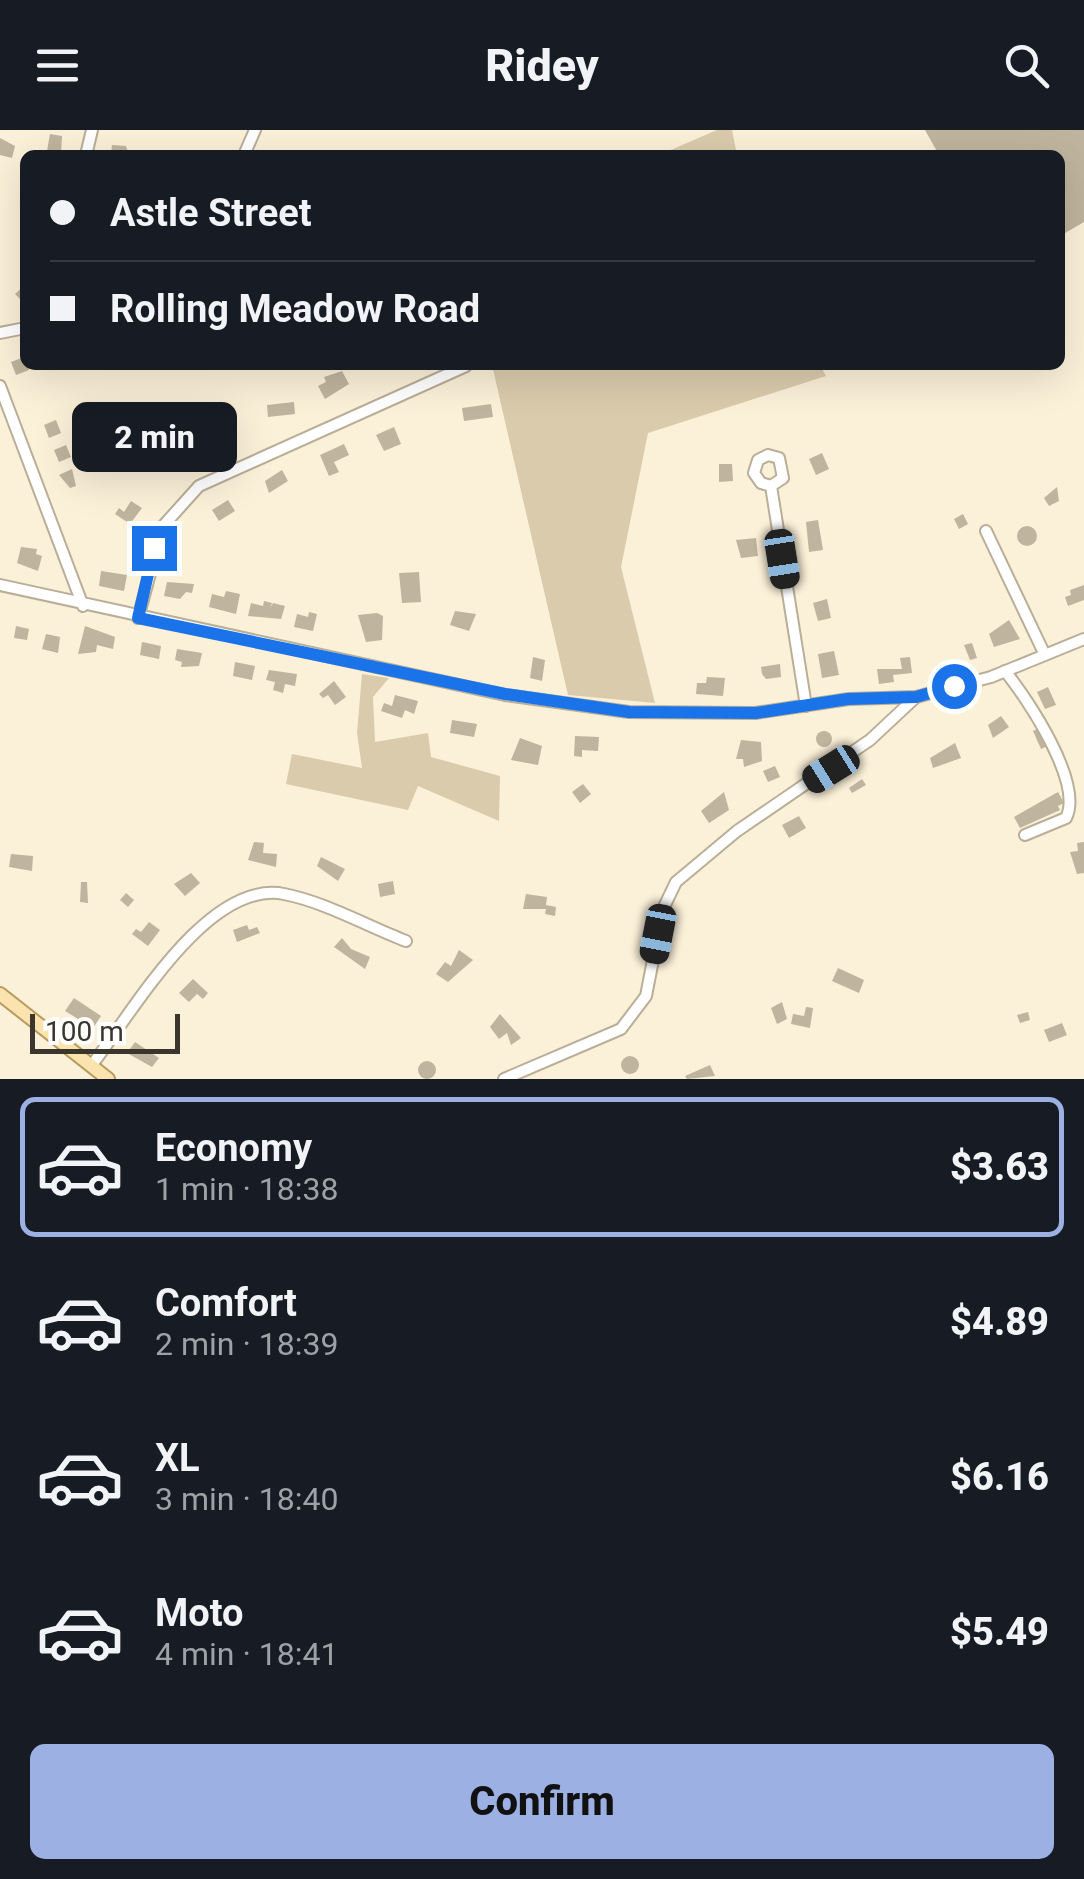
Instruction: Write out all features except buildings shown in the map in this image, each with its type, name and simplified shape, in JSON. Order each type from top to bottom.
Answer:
[{"type":"main road","points":[[0,994],[108,1079]]},
{"type":"street","points":[[138,618],[163,526],[198,486],[457,370]]},
{"type":"street","points":[[0,386],[83,606]]},
{"type":"street","points":[[771,486],[806,706]]},
{"type":"street","points":[[986,530],[1044,654]]},
{"type":"street","points":[[0,585],[138,618],[573,708],[718,715],[916,697],[1004,672],[1084,639]]},
{"type":"street","points":[[1004,672],[1051,733],[1070,805],[1066,818],[1025,835]]},
{"type":"street","points":[[504,1079],[620,1029],[646,996],[663,909],[676,882],[737,831],[870,740],[916,697]]},
{"type":"street","points":[[91,1066],[192,935],[232,904],[281,893],[406,941]]},
{"type":"shaded area","points":[[717,130],[732,130],[736,150],[671,150]]},
{"type":"shaded area","points":[[493,370],[823,370],[826,376],[648,433],[621,567],[655,703],[568,695]]},
{"type":"shaded area","points":[[362,674],[389,678],[373,697],[375,742],[428,733],[431,757],[500,776],[499,821],[418,786],[408,810],[286,784],[292,754],[362,768],[357,733]]},
{"type":"route","points":[[154,548],[138,618],[573,708],[718,715],[756,713],[848,699],[916,697],[954,686]]}]
